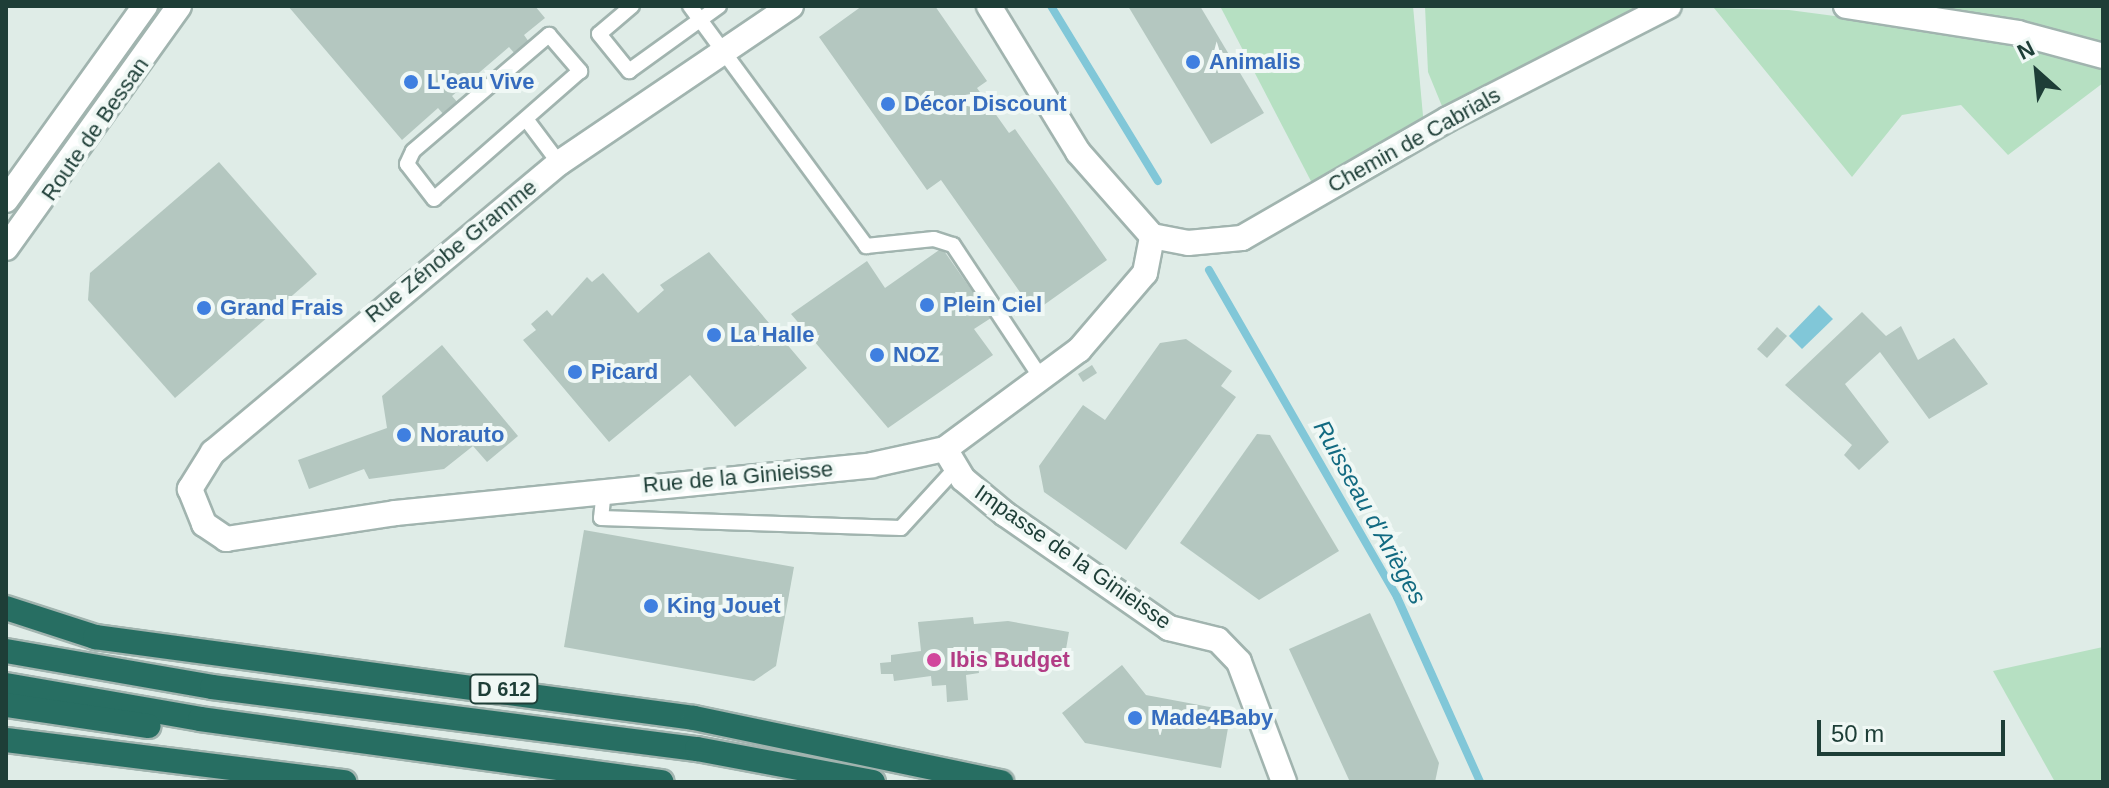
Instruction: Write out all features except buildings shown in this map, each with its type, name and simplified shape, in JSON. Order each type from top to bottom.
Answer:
[{"type":"highway","name":"D 612","points":[[6,608],[95,637],[694,718],[1001,782]]},
{"type":"highway","name":"D 612","points":[[6,651],[212,687],[697,749],[873,782]]},
{"type":"highway","points":[[6,685],[200,719],[505,757],[662,782]]},
{"type":"highway","points":[[6,705],[89,721],[505,757]]},
{"type":"highway","points":[[6,740],[344,782]]},
{"type":"street","name":"Route de Bessan","points":[[6,200],[145,6]]},
{"type":"street","name":"Route de Bessan","points":[[6,248],[179,6]]},
{"type":"street","name":"Rue Zénobe Gramme","points":[[226,539],[204,524],[190,489],[213,452],[559,163],[791,6]]},
{"type":"street","points":[[979,6],[1027,68]]},
{"type":"street","points":[[989,6],[1078,152],[1152,236]]},
{"type":"street","name":"Chemin de Cabrials","points":[[1152,236],[1188,243],[1242,238],[1448,119],[1669,6]]},
{"type":"street","points":[[1846,6],[2018,33],[2103,56]]},
{"type":"street","name":"Rue de la Ginieisse","points":[[226,539],[604,490],[950,458],[1041,378],[1079,350],[1145,273],[1152,236]]},
{"type":"street","name":"Impasse de la Ginieisse","points":[[950,458],[1005,514],[1169,628],[1218,640],[1239,662],[1284,782]]},
{"type":"lane","points":[[632,6],[599,34],[629,71],[719,6]]},
{"type":"lane","points":[[690,6],[727,50],[866,246],[934,239],[953,245],[1041,378]]},
{"type":"lane","points":[[549,35],[580,71],[529,123],[434,199],[407,164],[450,116],[549,35]]},
{"type":"lane","points":[[529,123],[559,163]]},
{"type":"lane","points":[[604,490],[601,518],[901,528],[950,458]]},
{"type":"green space","points":[[1220,6],[1413,6],[1424,127],[1313,185]]},
{"type":"green space","points":[[1425,6],[1640,6],[1444,111],[1428,72]]},
{"type":"green space","points":[[1922,6],[2103,6],[2103,48],[1982,14]]},
{"type":"green space","points":[[1714,8],[1789,10],[2009,39],[2103,67],[2103,83],[2008,155],[1961,105],[1902,115],[1852,177]]},
{"type":"green space","points":[[2103,647],[2103,782],[2055,782],[1993,671]]},
{"type":"water","points":[[1819,305],[1833,319],[1802,349],[1789,336]]},
{"type":"waterway","name":"Ruisseau d'Arièges","points":[[1051,6],[1158,181]]},
{"type":"waterway","name":"Ruisseau d'Arièges","points":[[1209,270],[1397,597],[1480,782]]},
{"type":"place","name":"Animalis","points":[[1193,62]]},
{"type":"place","name":"L'eau Vive","points":[[411,82]]},
{"type":"place","name":"Décor Discount","points":[[888,104]]},
{"type":"place","name":"Plein Ciel","points":[[927,305]]},
{"type":"place","name":"Grand Frais","points":[[204,308]]},
{"type":"place","name":"La Halle","points":[[714,335]]},
{"type":"place","name":"NOZ","points":[[877,355]]},
{"type":"place","name":"Picard","points":[[575,372]]},
{"type":"place","name":"Norauto","points":[[404,435]]},
{"type":"place","name":"King Jouet","points":[[651,606]]},
{"type":"place","name":"Ibis Budget","points":[[934,660]]},
{"type":"place","name":"Made4Baby","points":[[1135,718]]}]
